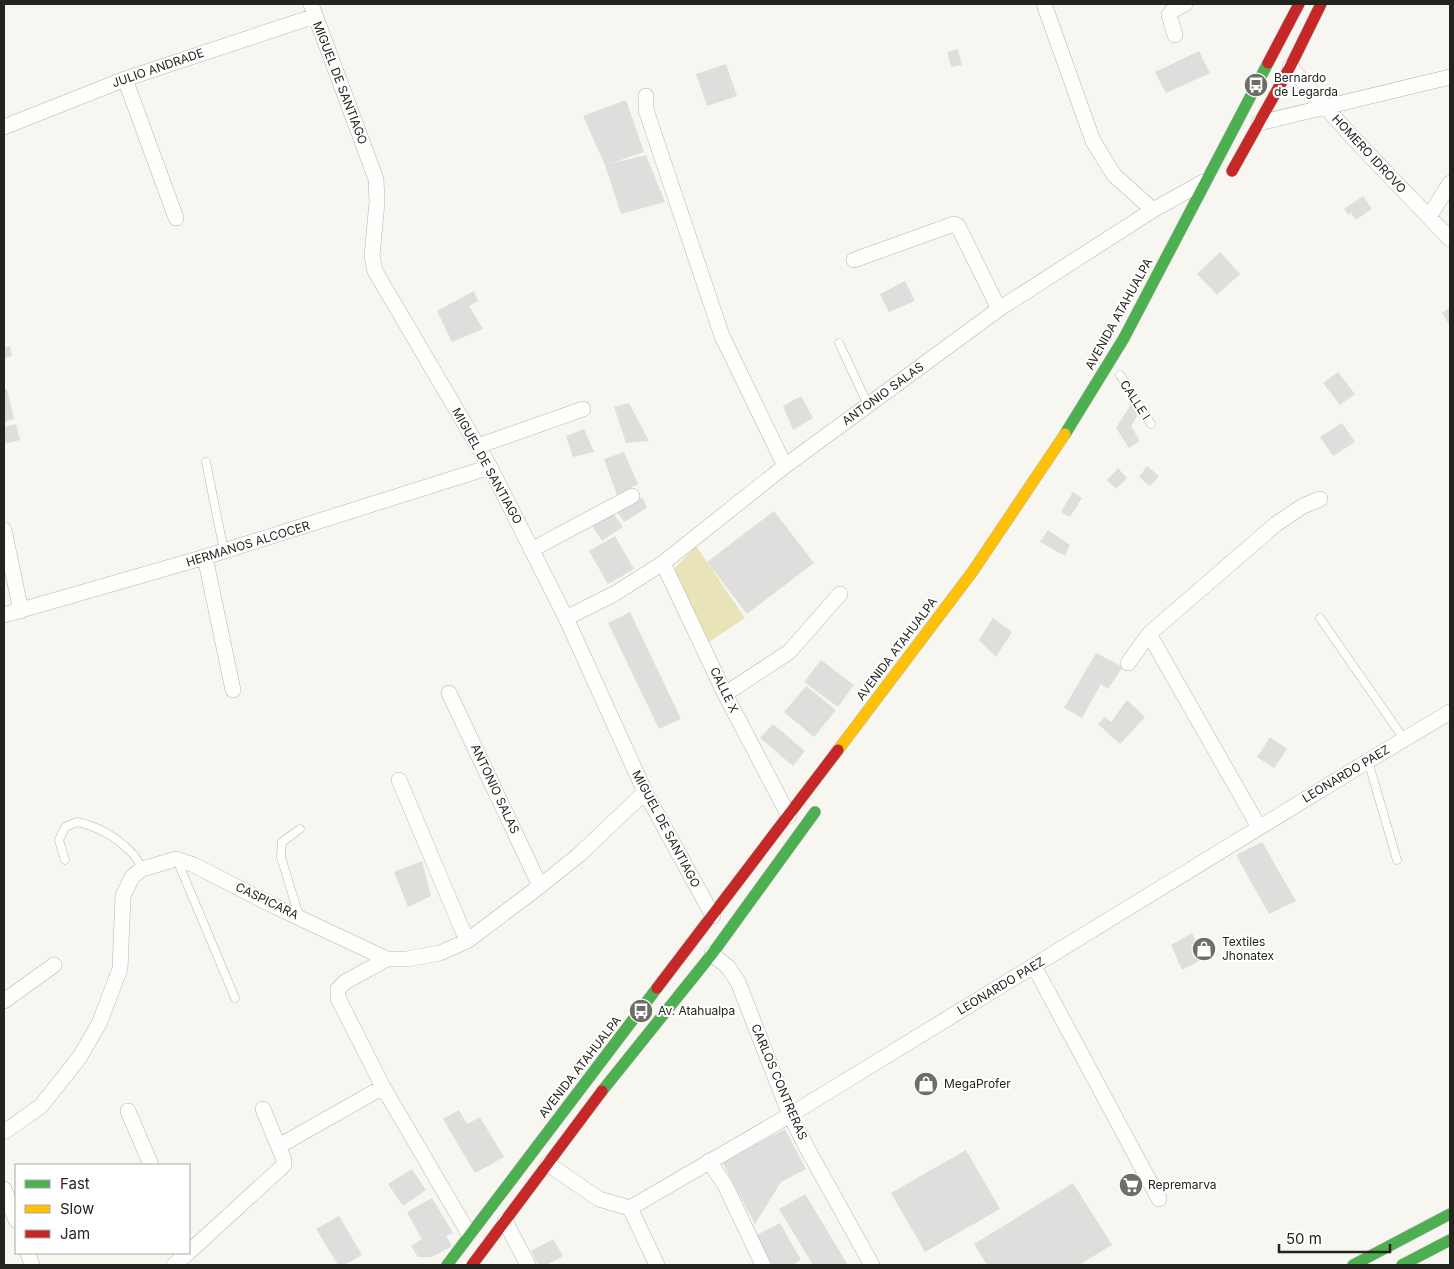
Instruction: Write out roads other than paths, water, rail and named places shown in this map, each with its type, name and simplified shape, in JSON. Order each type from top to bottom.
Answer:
[{"type":"main road","name":"AVENIDA ATAHUALPA","points":[[447,1265],[973,571],[1052,456],[1124,338],[1299,4]]},
{"type":"main road","points":[[1227,180],[1290,67],[1321,4]]},
{"type":"main road","points":[[472,1265],[602,1091],[712,954],[822,803]]},
{"type":"main road","points":[[1353,1265],[1450,1214]]},
{"type":"main road","points":[[1402,1265],[1450,1240]]},
{"type":"street","points":[[1044,4],[1093,142],[1114,175],[1153,210]]},
{"type":"street","points":[[1176,35],[1169,15],[1172,11],[1186,4]]},
{"type":"street","name":"JULIO ANDRADE","points":[[4,126],[313,10]]},
{"type":"street","name":"MIGUEL DE SANTIAGO","points":[[313,10],[376,179],[377,202],[372,256],[375,271],[490,467],[566,618],[645,792],[713,916]]},
{"type":"street","name":"HOMERO IDROVO","points":[[1290,67],[1354,140],[1450,239]]},
{"type":"street","points":[[1259,123],[1450,77]]},
{"type":"street","points":[[125,79],[176,218]]},
{"type":"street","points":[[646,96],[646,110],[722,336],[785,466]]},
{"type":"street","name":"ANTONIO SALAS","points":[[566,618],[614,594],[663,563],[785,466],[999,310],[1153,210],[1208,180]]},
{"type":"street","points":[[1429,217],[1450,184]]},
{"type":"street","points":[[854,260],[954,224],[958,226],[999,310]]},
{"type":"street","points":[[478,446],[583,409]]},
{"type":"street","name":"HERMANOS ALCOCER","points":[[4,615],[205,557],[490,467]]},
{"type":"street","points":[[531,550],[632,496]]},
{"type":"street","points":[[1128,664],[1149,634],[1276,524],[1303,506],[1320,499]]},
{"type":"street","points":[[4,530],[21,611]]},
{"type":"street","points":[[205,557],[233,690]]},
{"type":"street","name":"CALLE X","points":[[663,563],[725,694],[789,816]]},
{"type":"street","points":[[725,694],[789,652],[840,594]]},
{"type":"street","points":[[1149,634],[1259,827]]},
{"type":"street","name":"ANTONIO SALAS","points":[[449,693],[540,886]]},
{"type":"street","name":"LEONARDO PAEZ","points":[[630,1208],[790,1115],[1450,712]]},
{"type":"street","points":[[399,780],[467,941]]},
{"type":"street","name":"CASPICARA","points":[[176,859],[194,865],[274,906],[299,916],[387,959],[407,959],[440,953],[467,941],[580,854],[645,792]]},
{"type":"street","points":[[4,1132],[41,1106],[78,1058],[99,1024],[120,969],[123,896],[132,877],[142,869],[176,859]]},
{"type":"street","name":"CARLOS CONTRERAS","points":[[712,954],[728,967],[738,982],[790,1115],[872,1265]]},
{"type":"street","points":[[387,959],[345,982],[338,989],[338,998],[383,1087],[469,1234]]},
{"type":"street","points":[[4,1001],[54,965]]},
{"type":"street","points":[[1034,966],[1159,1199]]},
{"type":"street","points":[[279,1146],[383,1087]]},
{"type":"street","points":[[190,1251],[284,1165],[279,1146],[263,1109]]},
{"type":"street","points":[[128,1111],[151,1164]]},
{"type":"street","points":[[709,1161],[724,1185],[763,1265]]},
{"type":"street","points":[[548,1164],[599,1199],[630,1208],[657,1265]]},
{"type":"street","points":[[4,1189],[15,1217]]},
{"type":"street","points":[[506,1221],[528,1265]]},
{"type":"street","points":[[174,1265],[187,1254]]},
{"type":"lane","points":[[839,343],[868,405]]},
{"type":"lane","name":"CALLE I","points":[[1120,376],[1151,424]]},
{"type":"lane","points":[[206,462],[224,551]]},
{"type":"lane","points":[[1320,618],[1404,739]]},
{"type":"lane","points":[[1368,761],[1397,860]]},
{"type":"lane","points":[[65,860],[59,840],[65,827],[77,822],[94,826],[116,840],[133,853],[142,869]]},
{"type":"lane","points":[[299,916],[281,857],[282,842],[300,829]]},
{"type":"lane","points":[[176,859],[235,998]]},
{"type":"place","name":"Bernardo de Legarda","points":[[1256,85]]},
{"type":"place","name":"Textiles Jhonatex","points":[[1204,949]]},
{"type":"place","name":"Av. Atahualpa","points":[[641,1011]]},
{"type":"place","name":"MegaProfer","points":[[926,1084]]},
{"type":"place","name":"Repremarva","points":[[1131,1185]]}]
